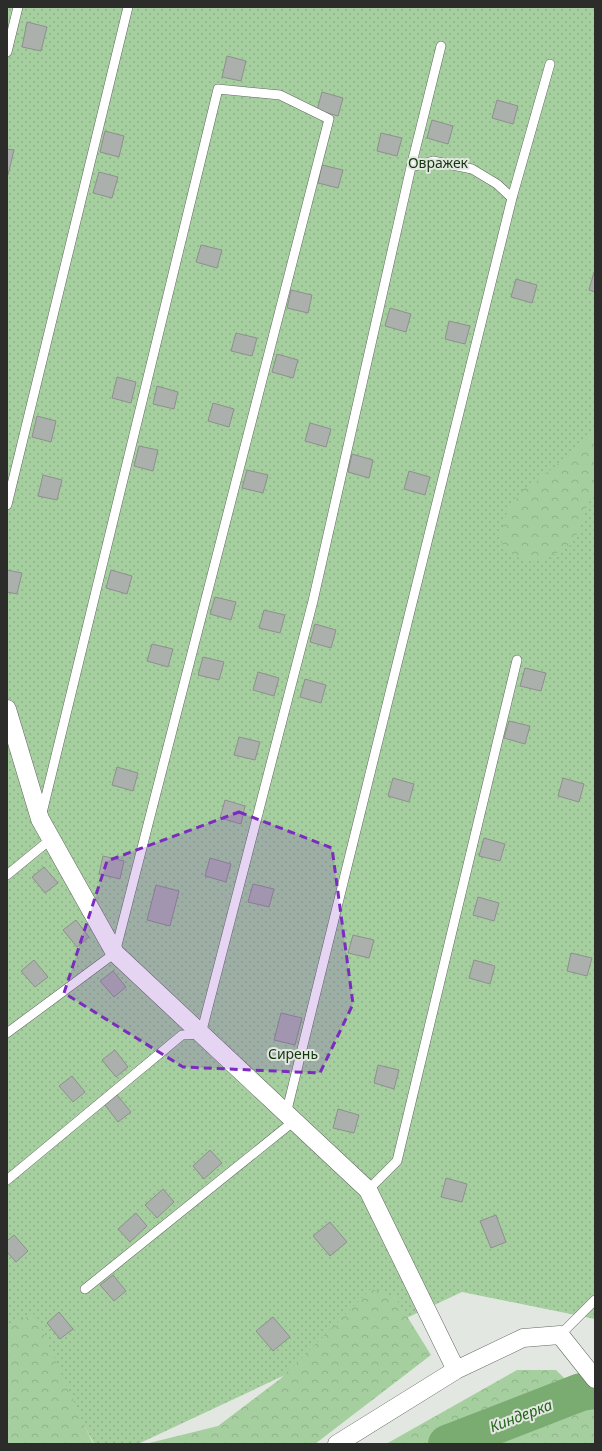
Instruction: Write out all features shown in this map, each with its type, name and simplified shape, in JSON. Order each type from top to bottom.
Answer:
[{"type":"street","points":[[7,709],[40,819],[115,953],[368,1190],[456,1370]]},
{"type":"street","points":[[337,1444],[456,1370],[523,1338],[560,1335],[595,1379]]},
{"type":"lane","points":[[7,52],[18,7]]},
{"type":"lane","points":[[7,505],[128,7]]},
{"type":"lane","points":[[7,1180],[182,1035],[201,1034],[312,601],[440,46]]},
{"type":"lane","points":[[85,1289],[290,1117],[512,198],[550,64]]},
{"type":"lane","points":[[7,1033],[115,953],[329,119],[280,95],[218,89],[40,819]]},
{"type":"lane","points":[[411,167],[433,161],[472,169],[497,184],[512,198]]},
{"type":"lane","points":[[368,1190],[397,1161],[517,660]]},
{"type":"lane","points":[[7,876],[51,839]]},
{"type":"lane","points":[[560,1335],[595,1300]]},
{"type":"highlighted area","points":[[239,812],[332,848],[353,1004],[320,1073],[183,1067],[64,993],[107,861]]},
{"type":"green space","name":"Сирень","points":[[7,7],[595,7],[595,1319],[462,1292],[138,1444],[94,1444],[34,1329],[7,1347]]},
{"type":"green space","points":[[595,428],[595,492],[586,508],[579,531],[569,547],[546,558],[533,562],[521,559],[503,549],[501,533],[507,513],[523,489],[538,480],[581,445],[590,436]]},
{"type":"green space","points":[[371,1289],[395,1297],[431,1355],[315,1444],[145,1444],[218,1426],[280,1379]]},
{"type":"green space","points":[[35,1314],[93,1444],[7,1444],[7,1325]]},
{"type":"green space","points":[[517,1370],[556,1370],[595,1408],[595,1444],[386,1444]]},
{"type":"building","points":[[27,22],[47,27],[41,51],[22,47]]},
{"type":"building","points":[[227,56],[246,61],[241,81],[222,77]]},
{"type":"building","points":[[322,92],[343,98],[338,116],[317,110]]},
{"type":"building","points":[[497,100],[518,106],[513,124],[492,118]]},
{"type":"building","points":[[432,120],[453,126],[448,144],[427,138]]},
{"type":"building","points":[[105,131],[124,136],[119,157],[100,152]]},
{"type":"building","points":[[381,133],[402,138],[397,156],[377,151]]},
{"type":"building","points":[[7,149],[14,150],[8,175],[7,174]]},
{"type":"building","points":[[322,165],[343,170],[338,188],[318,183]]},
{"type":"building","points":[[99,172],[118,177],[112,198],[93,193]]},
{"type":"building","points":[[201,245],[222,250],[217,268],[196,262]]},
{"type":"building","points":[[595,272],[595,292],[589,290]]},
{"type":"building","points":[[516,279],[537,285],[532,303],[511,297]]},
{"type":"building","points":[[291,290],[312,295],[308,313],[287,308]]},
{"type":"building","points":[[390,308],[411,314],[406,332],[385,326]]},
{"type":"building","points":[[449,321],[470,326],[465,344],[445,339]]},
{"type":"building","points":[[236,333],[257,338],[252,356],[231,351]]},
{"type":"building","points":[[277,354],[298,360],[293,378],[272,372]]},
{"type":"building","points":[[117,377],[136,382],[131,403],[112,398]]},
{"type":"building","points":[[157,386],[178,392],[174,409],[153,404]]},
{"type":"building","points":[[213,403],[234,409],[229,427],[208,421]]},
{"type":"building","points":[[37,416],[56,421],[51,442],[32,437]]},
{"type":"building","points":[[310,423],[331,429],[326,447],[305,441]]},
{"type":"building","points":[[139,446],[158,450],[153,471],[134,466]]},
{"type":"building","points":[[352,454],[373,460],[369,478],[348,472]]},
{"type":"building","points":[[247,470],[268,475],[263,493],[242,488]]},
{"type":"building","points":[[409,471],[430,477],[425,495],[404,489]]},
{"type":"building","points":[[43,475],[62,480],[57,500],[38,496]]},
{"type":"building","points":[[7,570],[22,573],[17,594],[7,592]]},
{"type":"building","points":[[111,570],[132,576],[127,594],[106,588]]},
{"type":"building","points":[[215,597],[236,602],[231,620],[210,614]]},
{"type":"building","points":[[264,610],[285,615],[280,633],[259,628]]},
{"type":"building","points":[[315,624],[336,630],[331,648],[310,642]]},
{"type":"building","points":[[152,644],[173,649],[168,667],[147,661]]},
{"type":"building","points":[[203,657],[224,662],[219,680],[198,675]]},
{"type":"building","points":[[525,668],[546,673],[541,691],[520,686]]},
{"type":"building","points":[[258,672],[279,678],[274,696],[253,690]]},
{"type":"building","points":[[305,679],[326,685],[321,703],[300,697]]},
{"type":"building","points":[[509,721],[530,726],[525,744],[504,738]]},
{"type":"building","points":[[239,737],[260,742],[255,760],[234,755]]},
{"type":"building","points":[[117,767],[138,773],[133,791],[112,785]]},
{"type":"building","points":[[393,778],[414,784],[409,802],[388,796]]},
{"type":"building","points":[[563,778],[584,784],[579,802],[558,796]]},
{"type":"building","points":[[225,800],[245,806],[241,824],[220,818]]},
{"type":"building","points":[[484,838],[505,844],[500,861],[479,856]]},
{"type":"building","points":[[103,856],[124,861],[120,879],[99,874]]},
{"type":"building","points":[[210,858],[231,864],[226,882],[205,876]]},
{"type":"building","points":[[44,867],[58,883],[45,893],[32,877]]},
{"type":"building","points":[[253,884],[274,889],[269,907],[248,902]]},
{"type":"building","points":[[156,885],[179,891],[170,926],[147,920]]},
{"type":"building","points":[[478,897],[499,903],[494,921],[473,915]]},
{"type":"building","points":[[76,920],[89,937],[77,947],[63,930]]},
{"type":"building","points":[[353,935],[374,940],[369,958],[348,953]]},
{"type":"building","points":[[571,953],[592,958],[587,976],[567,971]]},
{"type":"building","points":[[34,960],[48,977],[35,987],[21,971]]},
{"type":"building","points":[[474,960],[495,966],[490,984],[469,978]]},
{"type":"building","points":[[113,971],[126,987],[114,997],[100,981]]},
{"type":"building","points":[[281,1013],[302,1018],[295,1045],[274,1040]]},
{"type":"building","points":[[115,1050],[128,1067],[116,1077],[102,1060]]},
{"type":"building","points":[[378,1065],[399,1070],[394,1089],[374,1083]]},
{"type":"building","points":[[72,1076],[85,1092],[73,1102],[59,1086]]},
{"type":"building","points":[[117,1095],[131,1112],[118,1122],[105,1105]]},
{"type":"building","points":[[338,1109],[359,1115],[354,1133],[333,1128]]},
{"type":"building","points":[[210,1150],[222,1163],[204,1179],[193,1166]]},
{"type":"building","points":[[446,1178],[467,1184],[462,1202],[441,1197]]},
{"type":"building","points":[[163,1189],[174,1202],[157,1218],[145,1205]]},
{"type":"building","points":[[136,1213],[147,1226],[130,1242],[118,1229]]},
{"type":"building","points":[[496,1215],[506,1242],[491,1248],[480,1221]]},
{"type":"building","points":[[330,1222],[347,1242],[330,1256],[313,1236]]},
{"type":"building","points":[[14,1235],[28,1251],[16,1262],[7,1252],[7,1241]]},
{"type":"building","points":[[113,1275],[126,1291],[114,1301],[100,1285]]},
{"type":"building","points":[[59,1312],[73,1329],[60,1339],[47,1323]]},
{"type":"building","points":[[273,1317],[290,1337],[273,1351],[256,1331]]},
{"type":"waterway","name":"Киндерка","points":[[447,1444],[581,1392],[595,1390]]},
{"type":"park label","name":"Овражек","points":[[438,163]]}]
